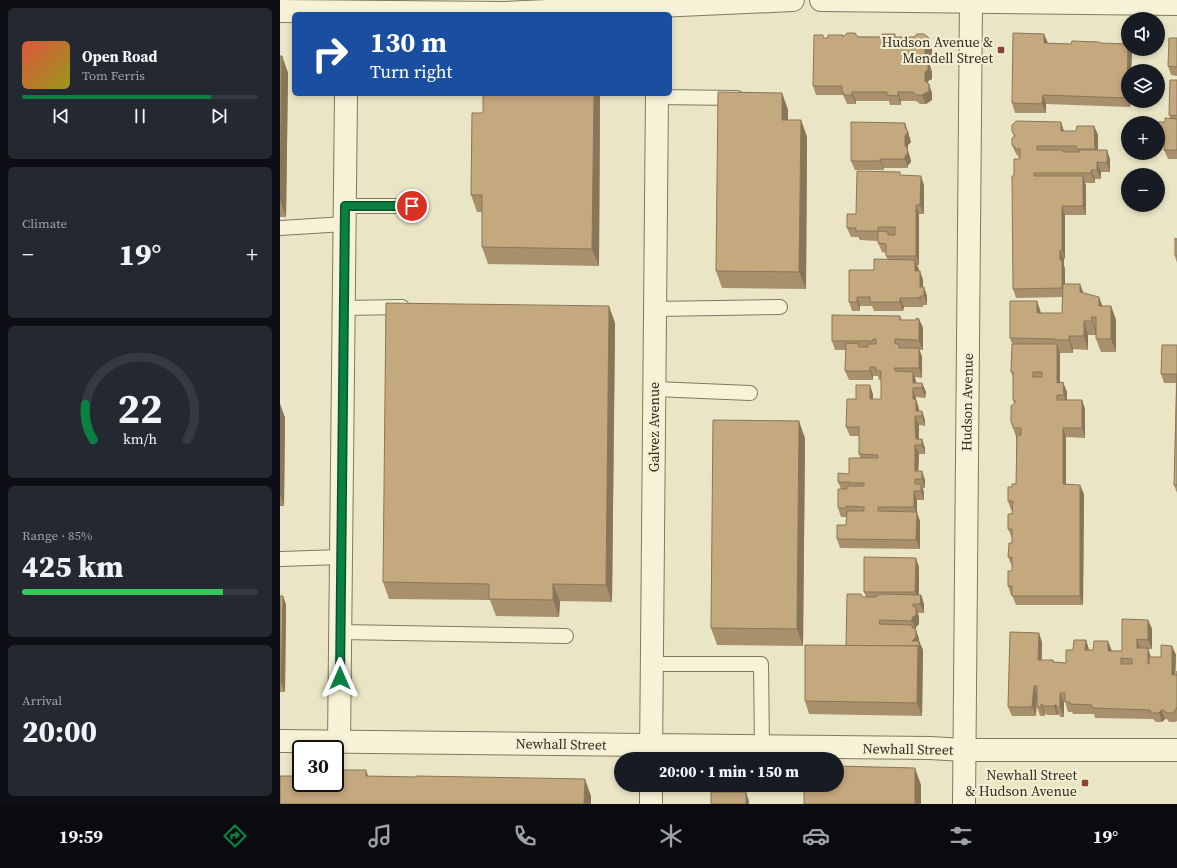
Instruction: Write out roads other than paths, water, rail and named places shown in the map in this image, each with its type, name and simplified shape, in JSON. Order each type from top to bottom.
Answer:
[{"type":"street","points":[[555,12],[660,10],[793,0]]},
{"type":"street","points":[[822,0],[1177,4]]},
{"type":"street","name":"Hudson Avenue","points":[[964,804],[971,1]]},
{"type":"street","points":[[280,11],[347,8],[422,12]]},
{"type":"street","points":[[339,740],[346,96]]},
{"type":"street","name":"Galvez Avenue","points":[[651,752],[657,96]]},
{"type":"street","name":"Newhall Street","points":[[280,741],[292,741]]},
{"type":"street","name":"Newhall Street","points":[[344,742],[651,752],[762,746],[930,748],[964,750],[1177,750]]},
{"type":"street","points":[[651,792],[651,804]]},
{"type":"lane","points":[[657,96],[749,98]]},
{"type":"lane","points":[[280,228],[345,215],[421,206]]},
{"type":"lane","points":[[344,308],[402,307]]},
{"type":"lane","points":[[655,309],[780,307]]},
{"type":"lane","points":[[655,389],[750,393]]},
{"type":"lane","points":[[280,559],[341,557]]},
{"type":"lane","points":[[341,632],[566,636]]},
{"type":"lane","points":[[652,664],[762,664],[762,746]]},
{"type":"place","name":"Hudson Avenue & Mendell Street","points":[[1001,50]]},
{"type":"place","name":"Newhall Street & Hudson Avenue","points":[[1085,783]]}]
